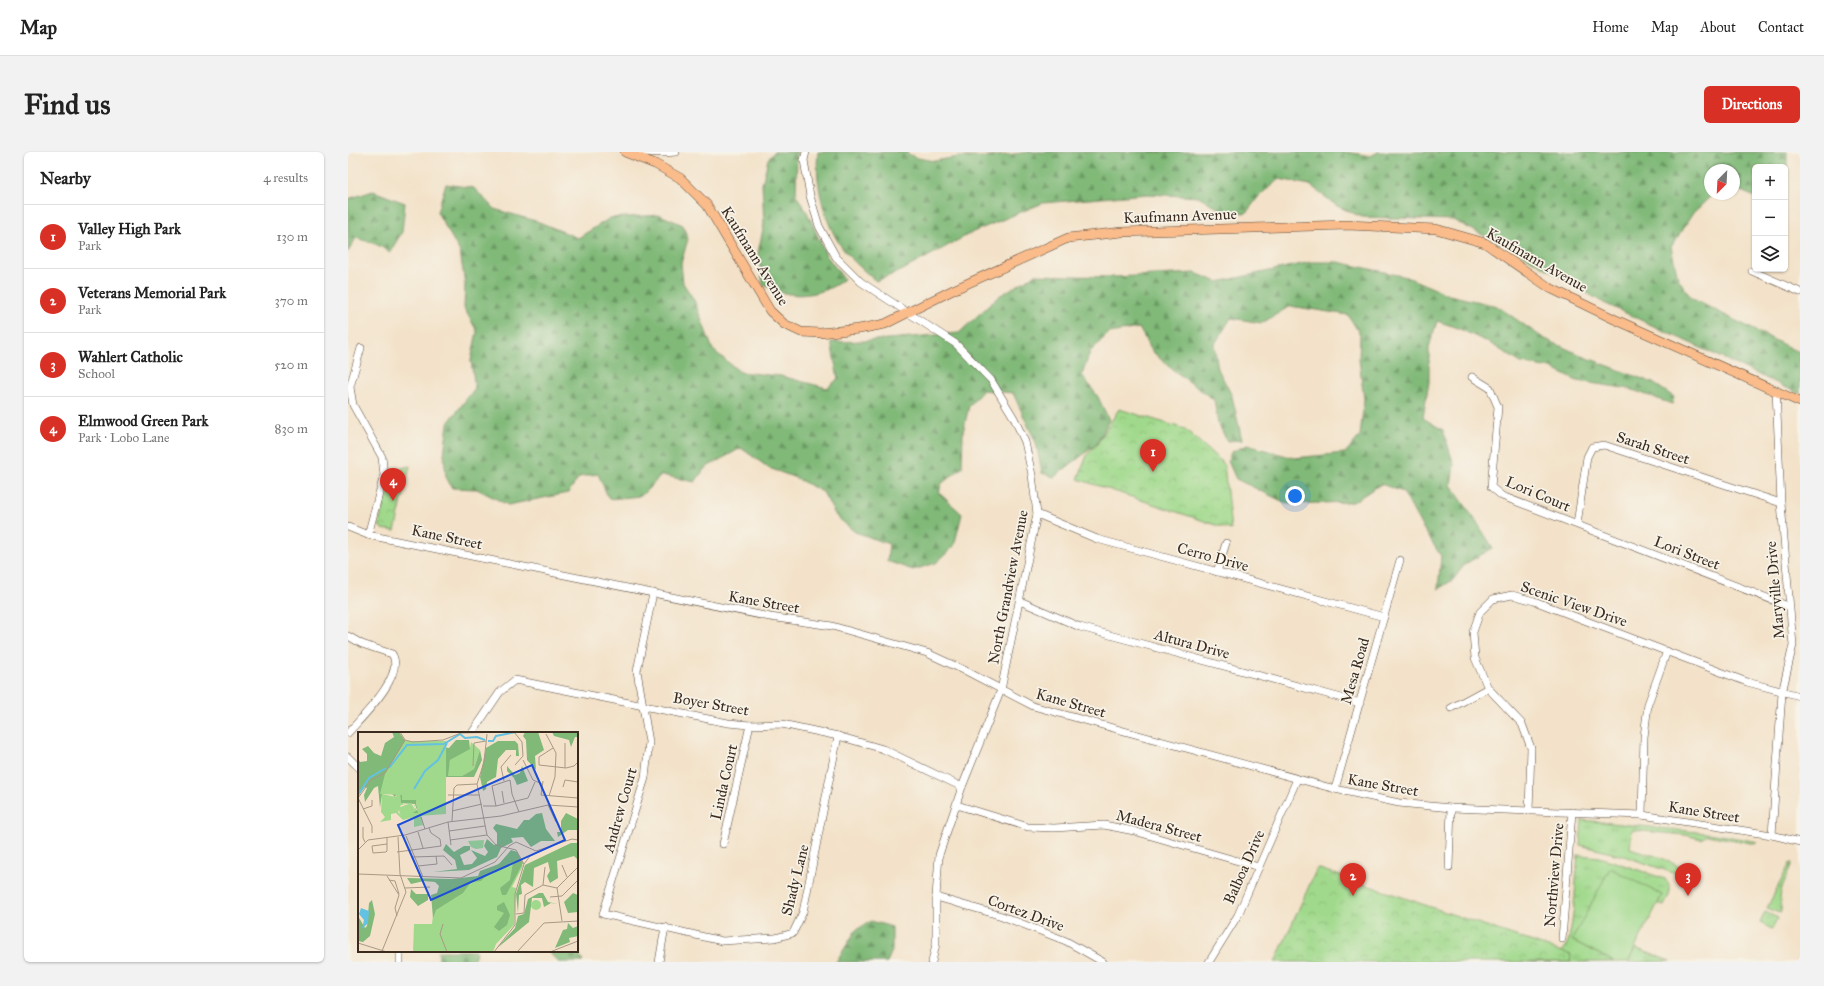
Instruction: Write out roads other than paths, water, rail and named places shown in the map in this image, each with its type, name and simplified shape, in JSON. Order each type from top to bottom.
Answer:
[{"type":"main road","name":"Kaufmann Avenue","points":[[625,152],[655,164],[680,178],[707,205],[770,311],[784,324],[801,332],[828,332],[859,329],[885,324],[906,312],[1068,238],[1122,232],[1347,225],[1436,229],[1485,243],[1550,288],[1800,402]]},
{"type":"street","points":[[641,152],[676,152]]},
{"type":"street","name":"North Grandview Avenue","points":[[806,152],[804,160],[810,196],[819,226],[836,257],[861,282],[956,344],[991,380],[1014,418],[1025,442],[1032,474],[1037,514],[1001,690],[962,787],[957,806],[939,855],[936,898],[936,944],[932,962]]},
{"type":"street","points":[[1754,272],[1800,292]]},
{"type":"street","points":[[361,348],[350,387],[353,405],[382,457],[384,475],[368,535]]},
{"type":"street","name":"Lori Court","points":[[1472,377],[1490,388],[1498,408],[1491,487],[1502,496],[1577,524]]},
{"type":"street","name":"Maryville Drive","points":[[1772,835],[1782,693],[1793,645],[1788,606],[1776,390]]},
{"type":"street","name":"Sarah Street","points":[[1577,524],[1587,457],[1592,447],[1604,445],[1782,503]]},
{"type":"street","name":"Cerro Drive","points":[[1037,514],[1097,539],[1384,617]]},
{"type":"street","name":"Lori Street","points":[[1577,524],[1788,606]]},
{"type":"street","name":"Kane Street","points":[[348,527],[368,535],[770,617],[838,628],[927,653],[966,671],[1033,706],[1335,789],[1400,803],[1451,808],[1642,815],[1772,835],[1800,842]]},
{"type":"street","points":[[1217,572],[1226,542]]},
{"type":"street","name":"Mesa Road","points":[[1335,789],[1400,560]]},
{"type":"street","name":"Andrew Court","points":[[603,914],[645,778],[649,742],[637,671],[653,593]]},
{"type":"street","name":"Scenic View Drive","points":[[1529,810],[1531,748],[1522,724],[1488,688],[1475,658],[1473,632],[1480,612],[1493,599],[1512,595],[1534,601],[1747,682],[1782,693],[1800,696]]},
{"type":"street","name":"Altura Drive","points":[[1020,601],[1080,627],[1360,703]]},
{"type":"street","points":[[348,636],[362,644],[392,654],[395,663],[384,692],[348,733]]},
{"type":"street","points":[[1642,815],[1644,737],[1648,704],[1667,651]]},
{"type":"street","name":"Boyer Street","points":[[473,732],[500,692],[515,680],[728,723],[750,725],[782,724],[838,736],[883,749],[962,787]]},
{"type":"street","points":[[1451,708],[1488,688]]},
{"type":"street","name":"Linda Court","points":[[723,844],[750,725]]},
{"type":"street","name":"Shady Lane","points":[[603,914],[722,941],[775,938],[794,933],[803,912],[838,736]]},
{"type":"street","points":[[348,757],[358,767]]},
{"type":"street","name":"Balboa Drive","points":[[1209,962],[1238,915],[1297,779]]},
{"type":"street","name":"Madera Street","points":[[957,806],[1028,827],[1054,828],[1104,825],[1126,829],[1259,867]]},
{"type":"street","points":[[1450,867],[1451,808]]},
{"type":"street","name":"Northview Drive","points":[[1562,939],[1572,812]]},
{"type":"street","name":"Cortez Drive","points":[[936,898],[1002,916],[1066,941],[1103,962]]},
{"type":"street","points":[[659,962],[665,927]]},
{"type":"place","name":"Valley High Park","points":[[1153,472]]},
{"type":"place","name":"Elmwood Green Park","points":[[393,501]]},
{"type":"place","name":"Veterans Memorial Park","points":[[1353,896]]},
{"type":"place","name":"Wahlert Catholic","points":[[1688,896]]}]
